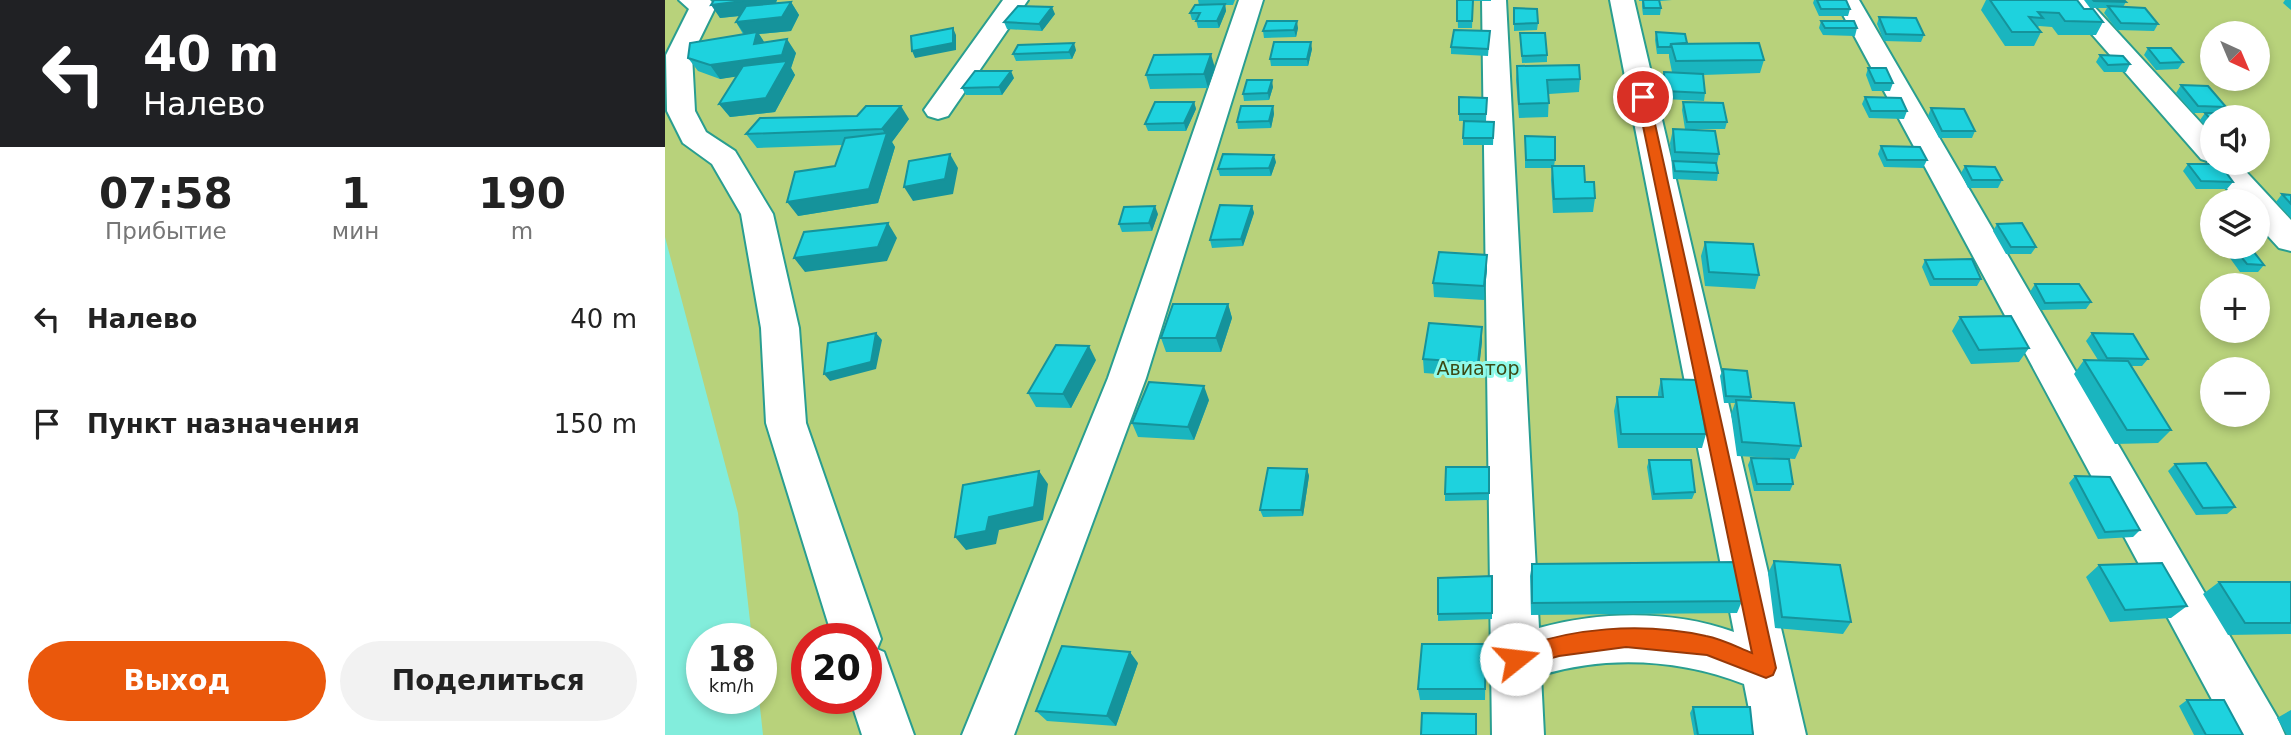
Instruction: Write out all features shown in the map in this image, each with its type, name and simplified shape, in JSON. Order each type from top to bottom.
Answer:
[{"type":"street","points":[[691,0],[703,6],[678,55],[681,111],[694,137],[724,158],[757,214],[780,328],[786,422],[851,623]]},
{"type":"street","points":[[938,110],[1016,0]]},
{"type":"street","points":[[988,735],[1127,378],[1251,0]]},
{"type":"street","points":[[1494,0],[1518,735]]},
{"type":"street","points":[[1622,0],[1780,735]]},
{"type":"street","points":[[1847,0],[2259,735]]},
{"type":"street","points":[[2074,0],[2200,140]]},
{"type":"street","points":[[2232,175],[2245,189]]},
{"type":"street","points":[[2270,217],[2291,240]]},
{"type":"street","points":[[1516,659],[1559,646],[1626,638],[1707,646],[1766,668]]},
{"type":"street","points":[[881,714],[888,735]]},
{"type":"green space","name":"Авиатор","points":[[665,0],[2291,0],[2291,735],[763,735],[761,714],[777,714],[777,623],[750,623],[738,513],[665,237]]},
{"type":"building","points":[[714,0],[750,0],[711,5]]},
{"type":"building","points":[[1457,0],[1473,0],[1472,21],[1457,21]]},
{"type":"building","points":[[1643,0],[1659,0],[1661,8],[1644,8]]},
{"type":"building","points":[[1817,0],[1846,0],[1850,9],[1821,9]]},
{"type":"building","points":[[1990,0],[2077,0],[2084,9],[2093,9],[2103,22],[2065,21],[2059,13],[2038,12],[2043,18],[2029,17],[2041,32],[2012,32]]},
{"type":"building","points":[[2124,0],[2126,2],[2094,1]]},
{"type":"building","points":[[791,2],[782,17],[736,22],[746,6]]},
{"type":"building","points":[[1225,4],[1217,21],[1196,21],[1200,13],[1190,13],[1195,5]]},
{"type":"building","points":[[1018,6],[1052,7],[1039,24],[1004,22]]},
{"type":"building","points":[[2108,6],[2145,8],[2158,24],[2121,23]]},
{"type":"building","points":[[1514,8],[1537,9],[1538,23],[1514,24]]},
{"type":"building","points":[[1879,17],[1916,18],[1924,35],[1886,34]]},
{"type":"building","points":[[1267,21],[1297,21],[1294,30],[1263,31]]},
{"type":"building","points":[[1821,21],[1854,21],[1857,28],[1825,28]]},
{"type":"building","points":[[953,28],[953,43],[912,51],[911,36]]},
{"type":"building","points":[[1454,30],[1490,31],[1488,49],[1451,47]]},
{"type":"building","points":[[757,32],[754,44],[787,39],[782,55],[710,65],[688,58],[690,43]]},
{"type":"building","points":[[1656,32],[1685,34],[1687,43],[1658,47]]},
{"type":"building","points":[[1520,33],[1545,33],[1547,55],[1522,56]]},
{"type":"building","points":[[1274,42],[1311,42],[1307,59],[1270,59]]},
{"type":"building","points":[[1074,43],[1069,52],[1013,54],[1018,45]]},
{"type":"building","points":[[1759,43],[1764,60],[1676,61],[1671,44]]},
{"type":"building","points":[[2148,48],[2171,48],[2183,62],[2160,63]]},
{"type":"building","points":[[1211,54],[1204,74],[1146,75],[1154,55]]},
{"type":"building","points":[[2100,55],[2123,56],[2130,64],[2108,65]]},
{"type":"building","points":[[787,61],[766,98],[719,104],[743,66]]},
{"type":"building","points":[[1579,65],[1580,79],[1547,80],[1549,103],[1519,104],[1517,66]]},
{"type":"building","points":[[1868,68],[1886,68],[1893,83],[1875,83]]},
{"type":"building","points":[[975,71],[1011,71],[999,87],[962,88]]},
{"type":"building","points":[[1664,72],[1703,74],[1705,93],[1665,91]]},
{"type":"building","points":[[1247,80],[1272,80],[1268,93],[1243,94]]},
{"type":"building","points":[[2181,85],[2200,86],[2200,91],[2212,91],[2224,105],[2198,106]]},
{"type":"building","points":[[1459,97],[1487,98],[1486,114],[1459,114]]},
{"type":"building","points":[[1865,97],[1901,98],[1907,111],[1871,111]]},
{"type":"building","points":[[1155,102],[1194,102],[1184,123],[1145,124]]},
{"type":"building","points":[[1683,102],[1723,103],[1727,122],[1687,122]]},
{"type":"building","points":[[866,106],[901,106],[882,129],[746,134],[760,118],[857,116]]},
{"type":"building","points":[[1241,106],[1273,106],[1269,121],[1237,122]]},
{"type":"building","points":[[1931,108],[1964,109],[1975,131],[1942,131]]},
{"type":"building","points":[[1464,121],[1494,122],[1493,138],[1463,138]]},
{"type":"building","points":[[1673,129],[1715,131],[1719,154],[1675,152]]},
{"type":"building","points":[[887,133],[869,189],[787,202],[795,172],[835,166],[845,138]]},
{"type":"building","points":[[1525,136],[1555,137],[1555,160],[1526,160]]},
{"type":"building","points":[[1881,146],[1920,147],[1927,160],[1887,160]]},
{"type":"building","points":[[950,154],[945,179],[904,187],[909,161]]},
{"type":"building","points":[[1223,154],[1274,155],[1269,168],[1218,169]]},
{"type":"building","points":[[1673,161],[1716,163],[1718,173],[1675,171]]},
{"type":"building","points":[[2188,164],[2200,164],[2200,175],[2228,175],[2233,182],[2201,181]]},
{"type":"building","points":[[1552,166],[1584,166],[1585,182],[1594,182],[1595,198],[1554,199]]},
{"type":"building","points":[[1965,166],[1995,167],[2002,180],[1972,180]]},
{"type":"building","points":[[2282,194],[2291,195],[2291,204]]},
{"type":"building","points":[[1220,205],[1252,206],[1241,239],[1210,240]]},
{"type":"building","points":[[1155,206],[1149,223],[1119,224],[1124,207]]},
{"type":"building","points":[[888,223],[878,247],[794,258],[804,232]]},
{"type":"building","points":[[2022,223],[2036,247],[2011,247],[1997,224]]},
{"type":"building","points":[[1705,242],[1753,244],[1759,275],[1709,272]]},
{"type":"building","points":[[1439,252],[1487,255],[1484,286],[1433,283]]},
{"type":"building","points":[[1972,259],[1981,279],[1934,279],[1925,260]]},
{"type":"building","points":[[2243,259],[2259,259],[2264,265],[2247,264]]},
{"type":"building","points":[[2035,284],[2079,284],[2091,302],[2045,303]]},
{"type":"building","points":[[1173,304],[1228,304],[1216,338],[1161,338]]},
{"type":"building","points":[[2011,316],[2029,348],[1979,350],[1960,317]]},
{"type":"building","points":[[1429,323],[1482,327],[1478,363],[1423,359]]},
{"type":"building","points":[[876,333],[871,362],[824,374],[828,343]]},
{"type":"building","points":[[2092,333],[2133,334],[2148,359],[2107,358]]},
{"type":"building","points":[[1056,345],[1089,346],[1063,394],[1028,393]]},
{"type":"building","points":[[2084,360],[2128,361],[2171,430],[2127,430]]},
{"type":"building","points":[[1723,369],[1747,371],[1751,397],[1726,396]]},
{"type":"building","points":[[1661,379],[1697,380],[1706,434],[1621,434],[1617,397],[1663,397]]},
{"type":"building","points":[[1149,382],[1204,386],[1188,427],[1132,423]]},
{"type":"building","points":[[1736,400],[1794,403],[1801,446],[1742,442]]},
{"type":"building","points":[[1751,458],[1789,459],[1793,484],[1757,484]]},
{"type":"building","points":[[1649,460],[1691,460],[1695,492],[1654,494]]},
{"type":"building","points":[[2206,463],[2235,507],[2203,508],[2175,464]]},
{"type":"building","points":[[1446,467],[1489,467],[1489,493],[1445,494]]},
{"type":"building","points":[[1268,468],[1307,469],[1301,510],[1260,510]]},
{"type":"building","points":[[1039,471],[1034,507],[989,517],[986,531],[955,537],[963,485]]},
{"type":"building","points":[[2075,476],[2110,477],[2140,530],[2105,532]]},
{"type":"building","points":[[1774,561],[1840,565],[1851,622],[1782,617]]},
{"type":"building","points":[[1736,562],[1742,601],[1532,603],[1532,564]]},
{"type":"building","points":[[2162,563],[2187,606],[2125,610],[2099,565]]},
{"type":"building","points":[[1492,576],[1492,613],[1438,614],[1438,578]]},
{"type":"building","points":[[2219,582],[2291,582],[2291,623],[2245,623]]},
{"type":"building","points":[[1422,644],[1486,644],[1485,689],[1418,689]]},
{"type":"building","points":[[1062,646],[1130,652],[1107,716],[1036,711]]},
{"type":"building","points":[[2187,700],[2224,700],[2243,735],[2206,735]]},
{"type":"building","points":[[1693,707],[1750,707],[1753,735],[1698,735]]},
{"type":"building","points":[[1422,713],[1476,714],[1476,735],[1421,735]]},
{"type":"route","points":[[1516,659],[1559,646],[1626,638],[1707,646],[1766,668],[1684,300],[1643,97]]}]
